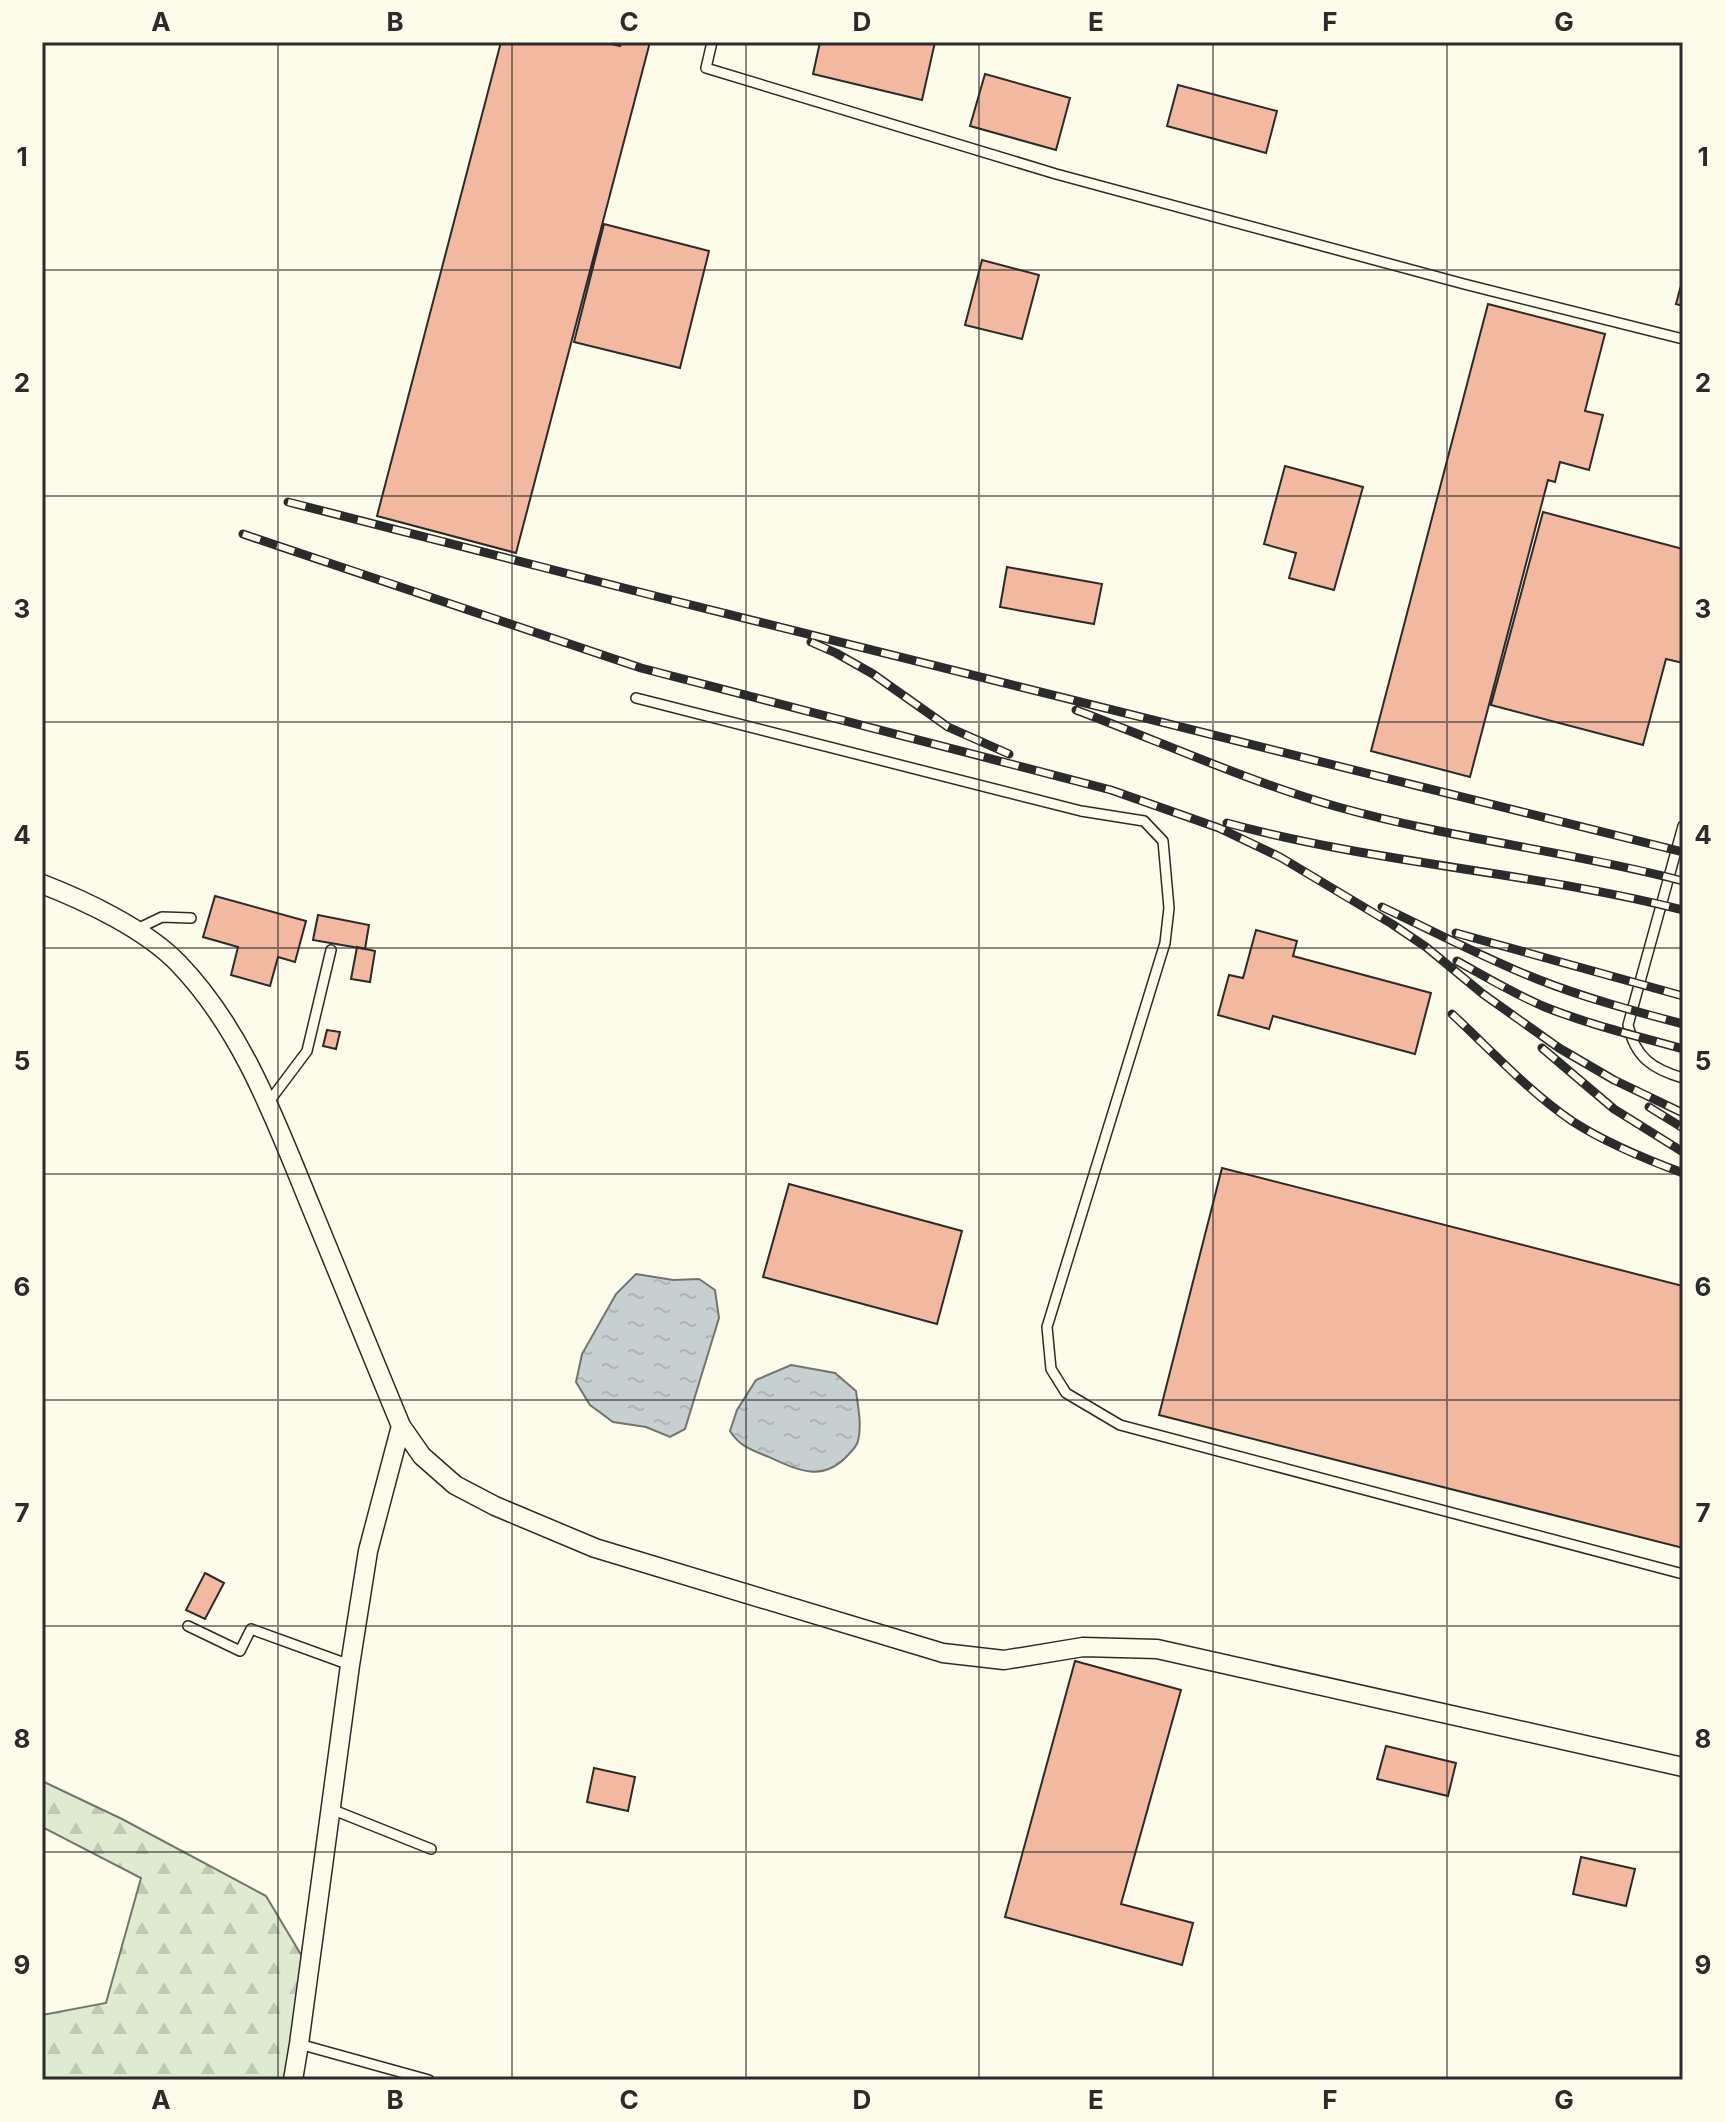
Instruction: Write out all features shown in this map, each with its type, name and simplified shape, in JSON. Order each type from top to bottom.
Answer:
[{"type":"street","points":[[42,884],[66,893],[135,930],[177,962],[212,1005],[240,1049],[268,1103],[401,1426],[422,1456],[455,1485],[495,1506],[595,1548],[943,1653],[1004,1660],[1083,1647],[1157,1649],[1683,1767]]},
{"type":"street","points":[[293,2080],[368,1551],[401,1426]]},
{"type":"lane","points":[[712,42],[706,68],[1056,174],[1464,284],[1683,339]]},
{"type":"lane","points":[[636,698],[1081,811],[1144,821],[1163,841],[1169,908],[1165,943],[1047,1327],[1051,1369],[1066,1393],[1120,1425],[1683,1574]]},
{"type":"lane","points":[[1683,826],[1628,1025],[1635,1048],[1645,1060],[1683,1078]]},
{"type":"lane","points":[[135,930],[162,917],[191,918]]},
{"type":"lane","points":[[268,1103],[307,1051],[331,950]]},
{"type":"lane","points":[[188,1626],[240,1651],[251,1629],[350,1665]]},
{"type":"lane","points":[[331,1809],[431,1849]]},
{"type":"lane","points":[[299,2044],[429,2080]]},
{"type":"green space","points":[[42,1781],[122,1819],[266,1896],[303,1958],[287,2080],[42,2080],[42,2015],[106,2003],[141,1878],[42,1827]]},
{"type":"water","points":[[636,1274],[673,1280],[699,1279],[715,1290],[719,1318],[685,1429],[670,1437],[646,1427],[613,1422],[590,1405],[576,1382],[582,1354],[616,1294]]},
{"type":"water","points":[[791,1365],[835,1373],[856,1391],[860,1422],[857,1443],[839,1464],[829,1469],[810,1471],[790,1466],[747,1447],[730,1431],[737,1410],[756,1380]]},
{"type":"building","points":[[501,42],[603,42],[620,46],[621,42],[650,42],[516,553],[377,516]]},
{"type":"building","points":[[820,42],[935,42],[922,100],[813,74]]},
{"type":"building","points":[[985,74],[1070,98],[1056,150],[970,126]]},
{"type":"building","points":[[1178,85],[1277,111],[1266,153],[1167,126]]},
{"type":"building","points":[[604,224],[709,251],[680,368],[574,342]]},
{"type":"building","points":[[982,260],[1039,275],[1022,339],[965,325]]},
{"type":"building","points":[[1683,278],[1683,306],[1676,304]]},
{"type":"building","points":[[1488,304],[1605,334],[1585,411],[1603,415],[1589,470],[1560,462],[1555,482],[1548,480],[1470,777],[1371,751]]},
{"type":"building","points":[[1285,466],[1363,487],[1334,590],[1289,578],[1296,553],[1264,544]]},
{"type":"building","points":[[1543,512],[1683,549],[1683,663],[1666,659],[1643,745],[1491,705]]},
{"type":"building","points":[[1007,567],[1102,584],[1094,624],[1000,607]]},
{"type":"building","points":[[215,896],[306,921],[295,962],[278,957],[270,986],[231,975],[238,947],[203,937]]},
{"type":"building","points":[[318,915],[369,925],[365,949],[313,940]]},
{"type":"building","points":[[1256,930],[1297,941],[1293,956],[1431,993],[1415,1054],[1273,1016],[1269,1029],[1218,1015],[1229,975],[1243,978]]},
{"type":"building","points":[[357,947],[375,951],[370,982],[351,979]]},
{"type":"building","points":[[327,1030],[340,1032],[336,1049],[323,1046]]},
{"type":"building","points":[[1222,1168],[1683,1286],[1683,1548],[1159,1415]]},
{"type":"building","points":[[789,1184],[962,1231],[937,1324],[763,1277]]},
{"type":"building","points":[[205,1573],[224,1583],[205,1619],[186,1610]]},
{"type":"building","points":[[1075,1661],[1181,1690],[1121,1904],[1193,1923],[1182,1965],[1005,1917]]},
{"type":"building","points":[[1386,1746],[1456,1763],[1448,1796],[1377,1779]]},
{"type":"building","points":[[594,1768],[635,1777],[628,1811],[587,1802]]},
{"type":"building","points":[[1581,1857],[1635,1869],[1626,1906],[1573,1894]]},
{"type":"railway","points":[[288,502],[1683,852]]},
{"type":"railway","points":[[243,534],[641,668],[1111,790],[1219,828],[1280,857],[1392,924],[1559,1048],[1614,1080],[1683,1113]]},
{"type":"railway","points":[[811,642],[873,674],[948,727],[1009,754]]},
{"type":"railway","points":[[1076,710],[1239,774],[1338,807],[1424,828],[1683,881]]},
{"type":"railway","points":[[1227,823],[1340,849],[1570,886],[1683,910]]},
{"type":"railway","points":[[1382,907],[1537,979],[1683,1024]]},
{"type":"railway","points":[[1456,933],[1683,996]]},
{"type":"railway","points":[[1457,961],[1545,1007],[1683,1049]]},
{"type":"railway","points":[[1452,1014],[1525,1083],[1572,1121],[1626,1150],[1683,1173]]},
{"type":"railway","points":[[1542,1048],[1614,1109],[1683,1152]]},
{"type":"railway","points":[[1649,1107],[1683,1128]]}]
